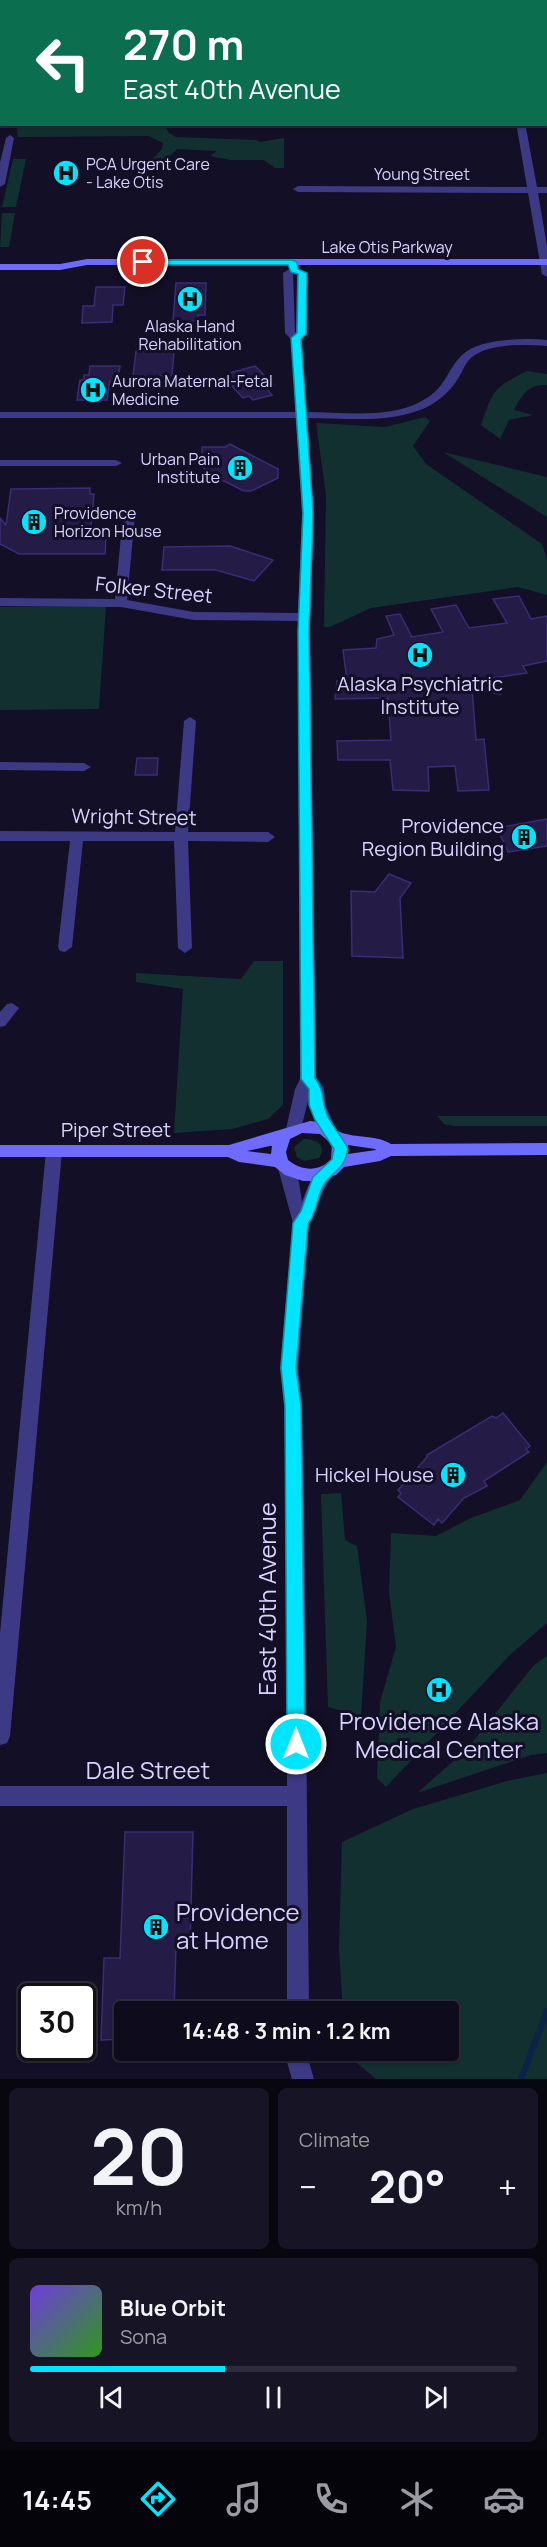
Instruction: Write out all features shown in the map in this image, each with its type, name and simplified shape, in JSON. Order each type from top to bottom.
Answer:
[{"type":"main road","name":"Lake Otis Parkway","points":[[0,259],[66,258],[84,262],[293,266],[546,262]]},
{"type":"main road","points":[[0,266],[66,258]]},
{"type":"main road","name":"Lake Otis Parkway","points":[[0,266],[60,267],[84,262]]},
{"type":"main road","name":"Piper Street","points":[[0,1151],[231,1151],[240,1146],[309,1126],[333,1135],[379,1144],[387,1150]]},
{"type":"main road","points":[[283,1165],[277,1149],[288,1133]]},
{"type":"main road","points":[[333,1135],[341,1149],[333,1167]]},
{"type":"main road","name":"Piper Street","points":[[231,1151],[239,1156],[283,1165],[301,1175],[310,1176],[333,1167],[380,1155],[387,1150],[547,1149]]},
{"type":"street","points":[[521,126],[547,274]]},
{"type":"street","points":[[0,184],[10,138]]},
{"type":"street","name":"Young Street","points":[[298,189],[547,190]]},
{"type":"street","points":[[288,1133],[308,1079],[304,617],[308,513],[296,338],[290,333],[288,273],[293,266]]},
{"type":"street","points":[[0,415],[385,415],[422,406],[437,397],[467,356],[511,342],[546,341]]},
{"type":"street","points":[[0,463],[116,463]]},
{"type":"street","points":[[121,603],[129,515]]},
{"type":"street","name":"Folker Street","points":[[0,602],[121,603],[194,616],[304,617]]},
{"type":"street","points":[[185,948],[181,837],[190,721]]},
{"type":"street","points":[[0,766],[84,767]]},
{"type":"street","name":"Wright Street","points":[[0,836],[268,837]]},
{"type":"street","points":[[65,947],[77,836]]},
{"type":"street","points":[[0,1022],[12,1008]]},
{"type":"street","points":[[308,1079],[316,1088],[316,1105],[333,1135]]},
{"type":"street","points":[[0,1736],[54,1151]]},
{"type":"street","name":"East 40th Avenue","points":[[283,1165],[292,1180],[294,1212],[301,1223]]},
{"type":"street","name":"East 40th Avenue","points":[[298,2001],[294,1429],[289,1368],[301,1223],[308,1213],[318,1181],[333,1167]]},
{"type":"street","name":"Dale Street","points":[[0,1796],[296,1796]]},
{"type":"street","points":[[298,2061],[303,2079]]},
{"type":"green space","points":[[16,126],[166,126],[169,133],[176,137],[260,142],[284,138],[284,168],[275,168],[264,160],[230,160],[210,156],[217,151],[177,149],[165,161],[150,162],[162,149],[163,143],[149,136],[18,137]]},
{"type":"green space","points":[[13,159],[26,159],[16,207],[2,207]]},
{"type":"green space","points":[[2,213],[15,213],[9,247],[0,247]]},
{"type":"green space","points":[[527,371],[547,374],[547,385],[535,386],[523,395],[514,410],[533,415],[509,420],[500,439],[481,425],[488,404],[501,386]]},
{"type":"green space","points":[[425,417],[430,421],[413,446],[426,464],[542,544],[547,559],[547,595],[518,587],[371,608],[330,627],[324,627],[326,495],[316,423],[385,427]]},
{"type":"green space","points":[[443,452],[547,477],[547,517]]},
{"type":"green space","points":[[106,606],[99,709],[0,710],[0,607]]},
{"type":"green space","points":[[254,961],[283,961],[283,1105],[268,1119],[232,1129],[174,1133],[183,989],[136,982],[136,973],[241,979]]},
{"type":"green space","points":[[437,1116],[547,1116],[547,1126],[454,1126],[444,1124]]},
{"type":"green space","points":[[304,1139],[313,1140],[321,1146],[319,1158],[304,1161],[297,1157],[294,1147]]},
{"type":"green space","points":[[547,1462],[547,1623],[511,1654],[386,1787],[377,1778],[380,1702],[396,1647],[389,1592],[391,1533],[436,1536],[471,1518],[520,1500]]},
{"type":"green space","points":[[341,1493],[345,1540],[357,1546],[367,1621],[361,1716],[328,1707],[321,1494]]},
{"type":"green space","points":[[547,1656],[547,1753],[531,1755],[417,1793],[466,1750],[534,1665]]},
{"type":"green space","points":[[547,1773],[547,2079],[376,2079],[354,2061],[459,2061],[459,2001],[342,2001],[339,1949],[342,1842],[413,1809],[507,1781]]},
{"type":"building","name":"Alaska Hand Rehabilitation","points":[[176,283],[206,283],[205,315],[198,315],[197,321],[173,321]]},
{"type":"building","points":[[96,287],[125,287],[123,305],[113,305],[112,322],[82,323],[83,306],[94,306]]},
{"type":"building","points":[[136,351],[174,351],[172,376],[133,376]]},
{"type":"building","name":"Aurora Maternal-Fetal Medicine","points":[[90,366],[120,366],[118,381],[110,381],[107,400],[77,400],[80,380],[84,380],[84,375],[89,375]]},
{"type":"building","points":[[255,366],[274,385],[265,387],[272,395],[253,400],[249,396],[243,398],[231,385],[236,384],[226,374]]},
{"type":"building","name":"Urban Pain Institute","points":[[230,444],[278,469],[278,478],[251,491],[244,491],[224,481],[215,481],[216,474],[202,467],[202,447],[225,447]]},
{"type":"building","name":"Providence Horizon House","points":[[90,488],[90,494],[94,494],[90,537],[106,537],[105,554],[19,554],[0,544],[0,518],[6,525],[11,489]]},
{"type":"building","points":[[230,546],[273,560],[254,581],[216,570],[162,570],[164,547]]},
{"type":"building","name":"Alaska Psychiatric Institute","points":[[519,596],[531,619],[547,616],[547,661],[523,666],[527,673],[486,679],[500,694],[472,689],[476,740],[484,739],[489,790],[458,791],[455,766],[428,767],[429,791],[393,790],[390,760],[338,760],[337,741],[391,740],[388,698],[335,699],[337,681],[347,681],[343,650],[376,648],[377,639],[394,635],[386,616],[400,614],[412,637],[443,632],[431,609],[456,605],[469,628],[507,623],[493,599]]},
{"type":"building","points":[[137,758],[158,758],[157,775],[135,775]]},
{"type":"building","name":"Providence Region Building","points":[[547,819],[547,846],[508,852],[497,828]]},
{"type":"building","points":[[389,874],[411,883],[400,898],[403,958],[352,956],[351,891],[375,892]]},
{"type":"building","name":"Hickel House","points":[[503,1413],[530,1446],[526,1449],[529,1452],[484,1481],[487,1486],[464,1498],[442,1523],[438,1519],[434,1525],[398,1497],[401,1493],[398,1490],[427,1455],[492,1416],[496,1418]]},
{"type":"building","name":"Providence at Home","points":[[125,1832],[193,1832],[190,1944],[176,1944],[174,2001],[114,2001],[114,2039],[101,2040],[104,1958],[120,1958]]},
{"type":"waterway","points":[[521,2079],[547,2011]]},
{"type":"place","name":"PCA Urgent Care - Lake Otis","points":[[66,173]]},
{"type":"place","name":"Alaska Hand Rehabilitation","points":[[190,299]]},
{"type":"place","name":"Aurora Maternal-Fetal Medicine","points":[[93,390]]},
{"type":"place","name":"Urban Pain Institute","points":[[240,468]]},
{"type":"place","name":"Providence Horizon House","points":[[34,522]]},
{"type":"place","name":"Alaska Psychiatric Institute","points":[[420,655]]},
{"type":"place","name":"Providence Region Building","points":[[524,837]]},
{"type":"place","name":"Hickel House","points":[[453,1475]]},
{"type":"place","name":"Providence Alaska Medical Center","points":[[439,1690]]},
{"type":"place","name":"Providence at Home","points":[[156,1927]]},
{"type":"route","points":[[143,262],[292,262],[294,270],[302,273],[302,334],[296,338],[308,513],[304,617],[304,841],[308,1079],[316,1088],[316,1105],[322,1120],[339,1143],[341,1156],[338,1162],[318,1181],[308,1213],[301,1223],[289,1368],[293,1406],[295,1509],[296,1744]]}]
